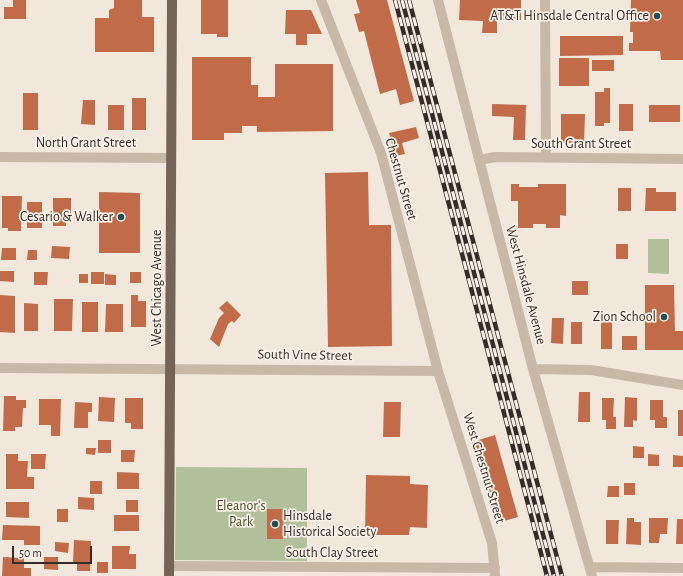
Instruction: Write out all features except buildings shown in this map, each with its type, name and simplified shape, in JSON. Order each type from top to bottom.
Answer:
[{"type":"main road","name":"West Chicago Avenue","points":[[169,571],[172,0]]},
{"type":"street","name":"Chestnut Street","points":[[321,0],[381,153],[438,371]]},
{"type":"street","name":"West Hinsdale Avenue","points":[[438,0],[534,369],[591,572]]},
{"type":"street","points":[[545,0],[546,158]]},
{"type":"street","name":"North Grant Street","points":[[0,157],[171,158]]},
{"type":"street","name":"South Grant Street","points":[[479,160],[495,157],[683,159]]},
{"type":"street","name":"South Vine Street","points":[[0,368],[438,371]]},
{"type":"street","points":[[534,369],[552,368],[597,371],[683,385]]},
{"type":"street","name":"West Chestnut Street","points":[[438,371],[492,543],[495,572]]},
{"type":"street","points":[[591,572],[683,568]]},
{"type":"street","name":"South Clay Street","points":[[169,571],[495,572]]},
{"type":"green space","points":[[648,239],[669,239],[669,274],[648,273]]},
{"type":"green space","name":"Eleanor's Park","points":[[176,467],[307,468],[307,561],[175,560]]},
{"type":"railway","points":[[395,0],[547,576]]},
{"type":"railway","points":[[402,0],[554,576]]},
{"type":"railway","points":[[409,0],[562,576]]},
{"type":"place","name":"AT&T Hinsdale Central Office","points":[[657,16]]},
{"type":"place","name":"Cesario & Walker","points":[[121,217]]},
{"type":"place","name":"Zion School","points":[[664,317]]},
{"type":"place","name":"Hinsdale Historical Society","points":[[275,524]]}]
